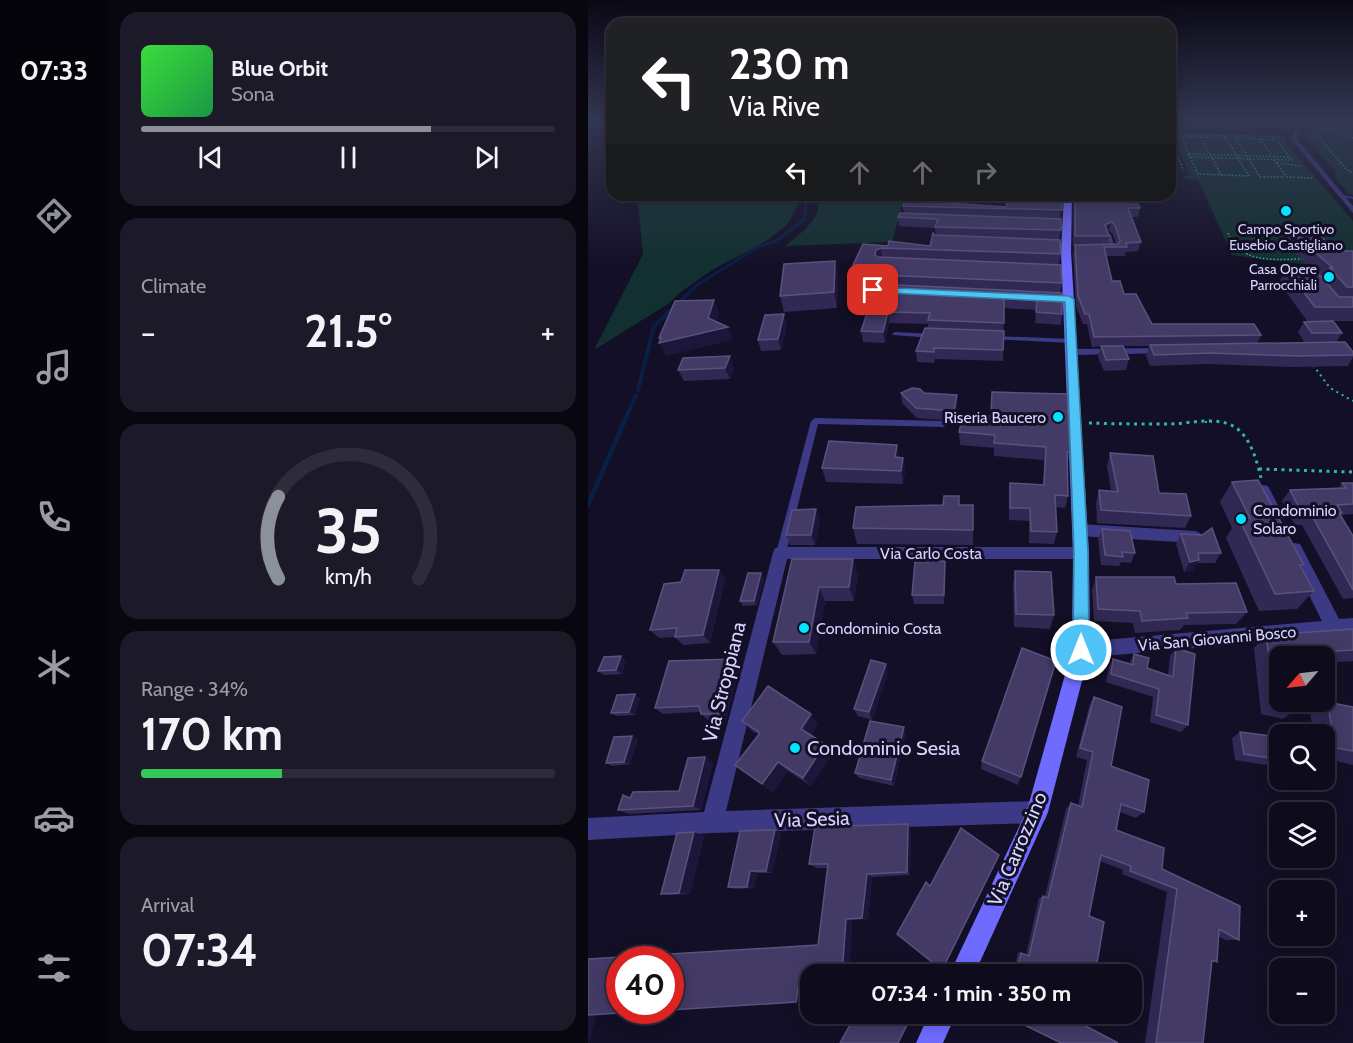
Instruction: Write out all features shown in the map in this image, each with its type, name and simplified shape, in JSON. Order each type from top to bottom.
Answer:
[{"type":"street","points":[[1319,169],[1353,210]]},
{"type":"street","name":"Via Carrozzino","points":[[966,964],[1037,812],[1081,650],[1081,553],[1072,346],[1063,299],[1062,269],[1066,247],[1062,224],[1064,201]]},
{"type":"street","points":[[1072,346],[1176,351]]},
{"type":"street","points":[[1263,490],[1334,627]]},
{"type":"street","points":[[1080,530],[1195,537]]},
{"type":"street","name":"Via Carlo Costa","points":[[781,553],[1081,553]]},
{"type":"street","name":"Via Stroppiana","points":[[711,822],[781,553]]},
{"type":"street","name":"Via San Giovanni Bosco","points":[[1081,650],[1353,626]]},
{"type":"street","name":"Via Sesia","points":[[588,829],[711,822],[1037,812]]},
{"type":"street","points":[[929,1043],[938,1024]]},
{"type":"lane","points":[[1340,195],[1353,198]]},
{"type":"lane","points":[[1101,250],[1114,250],[1108,235]]},
{"type":"lane","points":[[895,334],[942,336]]},
{"type":"lane","points":[[989,338],[1072,346]]},
{"type":"lane","points":[[781,553],[815,421],[944,424]]},
{"type":"path","points":[[1196,169],[1198,174],[1249,176],[1245,169]]},
{"type":"path","points":[[1218,169],[1221,175]]},
{"type":"path","points":[[1255,169],[1260,177],[1312,178],[1304,169]]},
{"type":"path","points":[[1281,169],[1287,177]]},
{"type":"path","points":[[1228,232],[1233,245],[1247,255],[1261,258],[1311,259]]},
{"type":"path","points":[[1244,242],[1296,243]]},
{"type":"path","points":[[1309,359],[1330,388],[1353,401]]},
{"type":"path","points":[[1075,422],[1168,424],[1222,422],[1235,426],[1243,434],[1259,469],[1263,490]]},
{"type":"path","points":[[1259,469],[1353,472]]},
{"type":"green space","points":[[1187,169],[1308,169],[1353,221],[1353,264],[1302,264],[1232,255],[1198,179],[1186,179],[1184,176],[1190,175]]},
{"type":"green space","points":[[1333,169],[1353,169],[1353,195],[1349,194],[1334,176],[1337,173]]},
{"type":"green space","points":[[638,201],[796,201],[798,205],[787,225],[765,242],[712,270],[668,304],[594,350],[643,254]]},
{"type":"green space","points":[[818,201],[903,201],[892,242],[785,246],[815,218]]},
{"type":"building","points":[[905,201],[919,201],[1006,207],[1007,201],[1062,201],[1062,210],[903,206]]},
{"type":"building","points":[[1075,201],[1136,201],[1140,208],[1128,208],[1141,242],[1126,243],[1127,247],[1104,247],[1112,281],[1120,281],[1124,294],[1136,294],[1152,324],[1254,324],[1261,335],[1094,337],[1089,314],[1085,314],[1078,296],[1075,245],[1118,244],[1120,241],[1115,225],[1111,222],[1105,225],[1109,236],[1075,236]]},
{"type":"building","points":[[900,213],[1061,219],[1061,230],[935,227],[938,219],[898,217]]},
{"type":"building","points":[[1291,231],[1318,232],[1333,251],[1353,251],[1353,287],[1347,287],[1330,268],[1333,268]]},
{"type":"building","points":[[933,233],[935,235],[1060,240],[1061,254],[881,248],[876,250],[875,255],[878,257],[1061,265],[1062,283],[880,275],[883,267],[853,265],[863,244],[888,246],[889,241],[930,246]]},
{"type":"building","points":[[835,261],[834,292],[780,296],[784,264]]},
{"type":"building","points":[[1318,268],[1317,272],[1339,297],[1353,297],[1353,307],[1315,307],[1286,269]]},
{"type":"building","points":[[877,284],[1062,293],[1062,314],[1036,312],[1037,299],[1004,298],[1004,323],[928,320],[930,313],[888,312],[883,332],[861,331]]},
{"type":"building","points":[[714,300],[708,318],[728,327],[659,343],[675,301]]},
{"type":"building","points":[[784,314],[778,339],[758,340],[765,315]]},
{"type":"building","points":[[1333,321],[1342,333],[1312,333],[1304,322]]},
{"type":"building","points":[[925,328],[1004,331],[1003,350],[934,348],[934,352],[916,351]]},
{"type":"building","points":[[1345,342],[1353,355],[1210,353],[1154,355],[1150,345]]},
{"type":"building","points":[[1101,346],[1123,346],[1129,359],[1106,360]]},
{"type":"building","points":[[730,356],[725,368],[678,370],[683,358]]},
{"type":"building","points":[[912,388],[920,389],[924,393],[957,395],[954,411],[916,408],[901,393]]},
{"type":"building","points":[[992,392],[1067,394],[1070,452],[1067,452],[1068,496],[1055,495],[1057,532],[1031,531],[1030,508],[1010,508],[1010,483],[1044,485],[1046,447],[994,443],[995,435],[959,432],[963,415],[991,416]]},
{"type":"building","points":[[829,441],[897,445],[895,457],[903,458],[901,471],[822,468]]},
{"type":"building","points":[[1110,453],[1153,456],[1159,493],[1186,494],[1191,516],[1101,510],[1099,490],[1118,492]]},
{"type":"building","points":[[1258,480],[1304,565],[1300,565],[1314,591],[1275,594],[1239,518],[1250,518],[1232,482]]},
{"type":"building","points":[[1342,483],[1353,483],[1353,504],[1337,505],[1342,513],[1339,513],[1353,536],[1353,590],[1311,514],[1303,515],[1290,490],[1346,488]]},
{"type":"building","points":[[944,496],[959,496],[959,505],[973,505],[973,530],[853,528],[856,507],[943,505]]},
{"type":"building","points":[[816,509],[811,535],[786,535],[792,510]]},
{"type":"building","points":[[1212,528],[1221,553],[1198,553],[1199,560],[1190,562],[1181,534],[1202,535]]},
{"type":"building","points":[[1102,529],[1130,531],[1135,553],[1122,552],[1123,557],[1105,555]]},
{"type":"building","points":[[792,559],[853,559],[849,587],[819,587],[809,642],[773,642]]},
{"type":"building","points":[[945,561],[944,595],[912,595],[915,562]]},
{"type":"building","points":[[685,570],[719,570],[703,635],[675,637],[677,628],[650,630],[664,584],[681,582]]},
{"type":"building","points":[[1015,571],[1051,572],[1054,615],[1016,614]]},
{"type":"building","points":[[748,573],[761,573],[754,601],[740,601]]},
{"type":"building","points":[[1096,577],[1174,577],[1176,584],[1236,583],[1247,612],[1186,613],[1188,618],[1142,621],[1140,611],[1098,609]]},
{"type":"building","points":[[1353,629],[1353,650],[1335,651],[1335,646],[1269,646],[1269,658],[1266,635]]},
{"type":"building","points":[[1022,648],[1056,661],[1021,777],[982,761]]},
{"type":"building","points":[[1176,648],[1195,654],[1188,725],[1156,715],[1159,689],[1111,674],[1113,659],[1133,665],[1134,654],[1149,658],[1147,668],[1173,677]]},
{"type":"building","points":[[621,656],[616,670],[598,671],[604,657]]},
{"type":"building","points":[[734,659],[720,714],[701,714],[699,706],[655,708],[669,661]]},
{"type":"building","points":[[871,660],[886,664],[869,712],[854,709]]},
{"type":"building","name":"Condominio Sesia","points":[[768,686],[811,714],[801,729],[825,744],[803,778],[778,762],[762,784],[735,765],[760,733],[742,721]]},
{"type":"building","points":[[635,694],[629,712],[611,713],[617,695]]},
{"type":"building","points":[[1094,697],[1122,707],[1111,766],[1149,780],[1144,812],[1121,804],[1116,830],[1164,848],[1162,869],[1240,906],[1239,940],[1219,929],[1217,962],[1212,960],[1203,1043],[1156,1043],[1177,889],[1130,871],[1131,866],[1101,855],[1089,916],[1104,922],[1097,964],[1018,964],[1021,953],[1029,956],[1043,896],[1048,898],[1071,803],[1082,807],[1093,752],[1080,748]]},
{"type":"building","points":[[1335,704],[1353,707],[1353,751],[1336,748],[1335,724],[1331,724],[1329,712],[1335,712]]},
{"type":"building","points":[[870,721],[904,727],[891,780],[855,773]]},
{"type":"building","points":[[1240,732],[1269,736],[1269,758],[1244,754]]},
{"type":"building","points":[[632,736],[624,762],[606,763],[614,737]]},
{"type":"building","points":[[705,757],[693,806],[618,810],[623,795],[630,798],[633,792],[679,791],[688,758]]},
{"type":"building","points":[[908,824],[907,872],[867,874],[862,918],[846,919],[843,964],[800,964],[800,988],[798,988],[796,1002],[684,1009],[684,953],[818,945],[828,864],[809,864],[815,827]]},
{"type":"building","points":[[961,828],[999,855],[945,964],[934,964],[897,934],[926,882],[930,886]]},
{"type":"building","points":[[775,830],[766,871],[750,871],[747,887],[728,887],[740,831]]},
{"type":"building","points":[[694,832],[679,893],[661,894],[677,833]]},
{"type":"building","points":[[606,958],[606,1014],[588,1015],[588,959]]},
{"type":"building","points":[[850,1024],[908,1024],[898,1043],[840,1043]]},
{"type":"building","points":[[1022,1024],[1082,1024],[1118,1043],[1061,1043]]},
{"type":"waterway","points":[[685,296],[697,285],[758,247],[776,241],[805,219],[806,201]]},
{"type":"waterway","points":[[638,390],[654,326],[687,295]]},
{"type":"waterway","points":[[624,422],[636,395]]},
{"type":"waterway","points":[[588,505],[625,420]]},
{"type":"place","name":"Campo Sportivo Eusebio Castigliano","points":[[1286,211]]},
{"type":"place","name":"Casa Opere Parrocchiali","points":[[1329,277]]},
{"type":"place","name":"Riseria Baucero","points":[[1058,417]]},
{"type":"place","name":"Condominio Solaro","points":[[1241,519]]},
{"type":"place","name":"Condominio Costa","points":[[804,628]]},
{"type":"place","name":"Condominio Sesia","points":[[795,748]]},
{"type":"route","points":[[873,290],[1069,299],[1081,553],[1081,650]]}]
